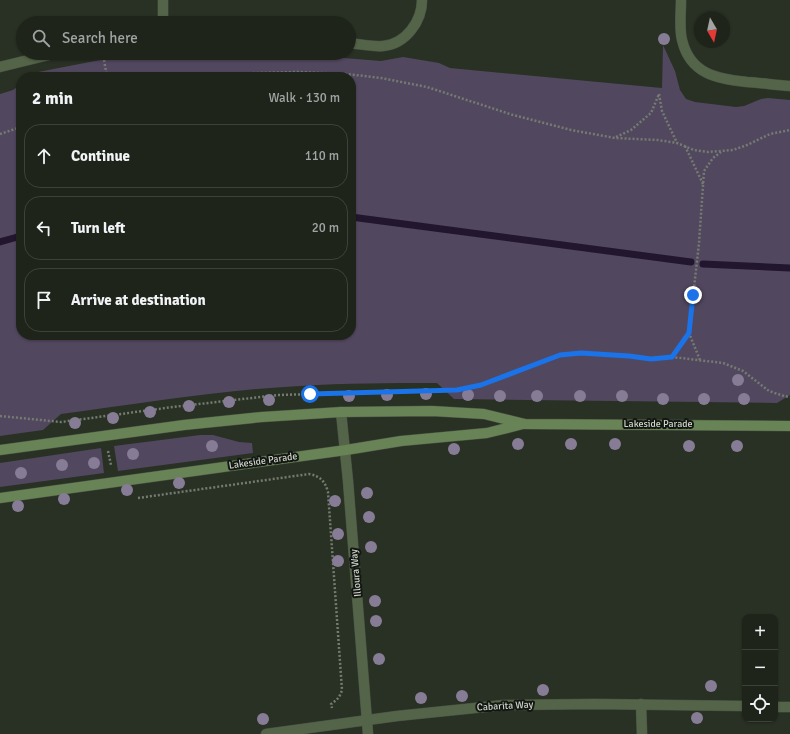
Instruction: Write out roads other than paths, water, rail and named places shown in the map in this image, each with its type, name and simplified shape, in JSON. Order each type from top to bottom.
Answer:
[{"type":"street","points":[[163,0],[163,16]]},
{"type":"street","points":[[356,44],[385,46],[398,41],[409,33],[418,22],[422,8],[422,0]]},
{"type":"street","points":[[681,0],[682,39],[686,53],[696,66],[708,74],[724,79],[790,86]]},
{"type":"street","points":[[0,67],[28,60]]},
{"type":"street","name":"Lakeside Parade","points":[[0,450],[184,424],[341,412],[432,411],[484,414],[525,424],[790,426]]},
{"type":"street","name":"Illoura Way","points":[[341,412],[346,450],[368,734]]},
{"type":"street","name":"Lakeside Parade","points":[[0,498],[401,441],[486,433],[525,424]]},
{"type":"street","points":[[641,704],[642,734]]},
{"type":"street","name":"Cabarita Way","points":[[266,734],[453,709],[504,705],[641,704],[742,706]]},
{"type":"street","points":[[778,707],[790,707]]},
{"type":"waterway","points":[[356,218],[691,262]]},
{"type":"waterway","points":[[0,242],[16,237]]},
{"type":"waterway","points":[[703,264],[790,268]]}]
